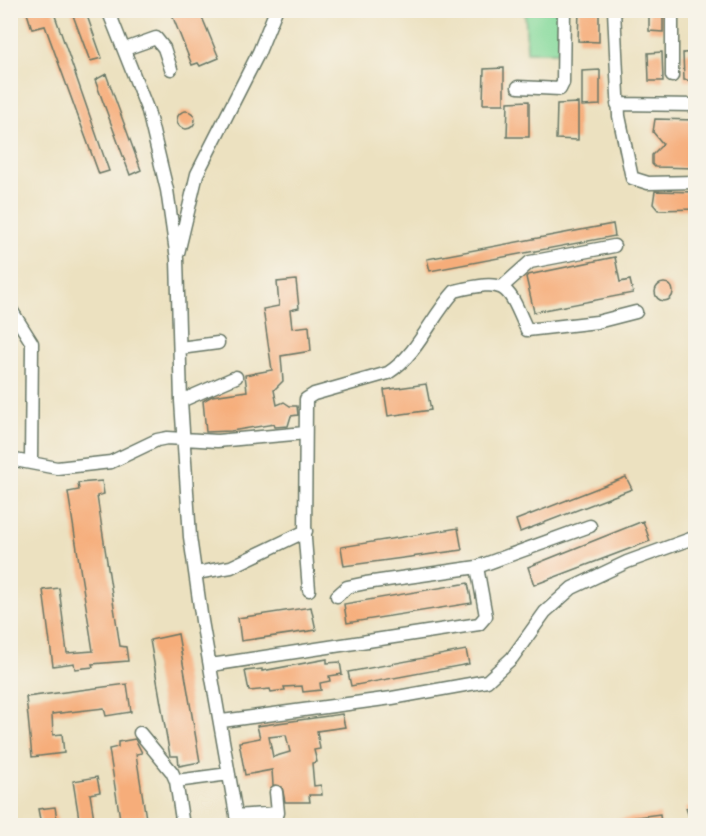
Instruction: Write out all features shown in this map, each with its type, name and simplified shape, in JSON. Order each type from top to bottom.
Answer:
[{"type":"street","points":[[108,10],[148,111],[166,190],[177,259],[181,401],[196,573],[237,821],[278,813],[276,792]]},
{"type":"street","points":[[177,259],[197,174],[259,52],[276,10]]},
{"type":"street","points":[[518,87],[560,89],[563,83],[564,10]]},
{"type":"street","points":[[614,10],[617,104],[632,178],[648,183],[696,182]]},
{"type":"street","points":[[672,10],[672,76]]},
{"type":"street","points":[[124,49],[156,38],[164,48],[171,69]]},
{"type":"street","points":[[617,104],[695,105]]},
{"type":"street","points":[[309,590],[306,531],[306,399],[314,394],[388,373],[397,368],[421,341],[455,291],[502,287],[530,262],[614,246]]},
{"type":"street","points":[[502,287],[514,297],[527,330],[597,322],[636,312]]},
{"type":"street","points":[[10,308],[32,343],[31,463]]},
{"type":"street","points":[[180,348],[218,343]]},
{"type":"street","points":[[181,401],[236,377]]},
{"type":"street","points":[[10,459],[57,468],[111,462],[157,440],[184,438],[217,441],[305,433]]},
{"type":"street","points":[[337,596],[347,587],[366,583],[477,567],[590,526]]},
{"type":"street","points":[[196,573],[231,567],[306,531]]},
{"type":"street","points":[[222,721],[392,698],[487,681],[512,658],[545,612],[572,588],[627,562],[696,537]]},
{"type":"street","points":[[211,665],[479,624],[486,616],[477,567]]},
{"type":"street","points":[[140,733],[172,772],[176,781],[183,825]]},
{"type":"street","points":[[176,781],[229,774]]},
{"type":"green space","points":[[525,11],[559,11],[559,52],[527,52]]},
{"type":"building","points":[[26,10],[53,10],[109,171],[99,174],[45,26],[32,29]]},
{"type":"building","points":[[71,10],[85,10],[102,58],[90,61]]},
{"type":"building","points":[[170,10],[199,10],[219,58],[200,66],[198,63],[192,65]]},
{"type":"building","points":[[579,10],[599,10],[599,42],[578,41]]},
{"type":"building","points":[[649,10],[663,10],[663,32],[649,31]]},
{"type":"building","points":[[662,52],[663,81],[649,81],[648,53]]},
{"type":"building","points":[[696,52],[696,81],[684,80],[683,53]]},
{"type":"building","points":[[504,68],[504,104],[483,104],[484,69]]},
{"type":"building","points":[[600,70],[600,105],[582,106],[582,71]]},
{"type":"building","points":[[106,74],[141,170],[130,175],[95,80]]},
{"type":"building","points":[[529,101],[529,137],[507,137],[508,102]]},
{"type":"building","points":[[578,103],[578,140],[556,139],[557,104]]},
{"type":"building","points":[[186,111],[192,114],[195,120],[192,126],[186,129],[180,126],[177,120],[180,114]]},
{"type":"building","points":[[655,119],[696,120],[696,168],[655,167],[652,164],[652,155],[663,144],[653,132]]},
{"type":"building","points":[[655,191],[696,192],[696,209],[658,210],[653,204]]},
{"type":"building","points":[[613,224],[615,236],[430,271],[427,259]]},
{"type":"building","points":[[615,257],[620,282],[630,280],[633,293],[534,312],[526,277],[528,275]]},
{"type":"building","points":[[296,280],[299,308],[290,310],[292,328],[309,326],[311,351],[281,356],[283,381],[274,390],[277,405],[284,402],[290,406],[297,406],[298,415],[291,416],[288,426],[275,427],[274,424],[231,431],[206,432],[203,401],[212,396],[247,391],[245,375],[272,370],[263,309],[279,306],[277,282]]},
{"type":"building","points":[[660,283],[668,283],[673,288],[671,299],[660,301],[655,296],[655,288]]},
{"type":"building","points":[[426,384],[431,410],[388,416],[384,390]]},
{"type":"building","points":[[626,477],[632,489],[520,532],[516,520]]},
{"type":"building","points":[[102,481],[104,494],[97,496],[120,646],[126,647],[128,661],[92,664],[93,667],[75,669],[74,663],[53,666],[43,590],[59,588],[67,653],[93,651],[68,492],[79,490],[78,483]]},
{"type":"building","points":[[643,521],[650,541],[534,585],[528,567]]},
{"type":"building","points":[[458,528],[462,550],[344,566],[341,547]]},
{"type":"building","points":[[468,583],[472,603],[347,623],[344,604]]},
{"type":"building","points":[[311,607],[316,630],[241,641],[238,618]]},
{"type":"building","points":[[178,634],[200,762],[179,766],[178,756],[170,756],[150,640]]},
{"type":"building","points":[[466,650],[469,664],[351,686],[348,672]]},
{"type":"building","points":[[327,659],[327,663],[340,662],[342,674],[329,676],[330,681],[320,683],[321,690],[303,692],[302,686],[284,687],[285,690],[271,692],[270,689],[249,691],[245,671],[262,669],[262,671]]},
{"type":"building","points":[[127,684],[131,712],[106,716],[104,708],[52,714],[53,735],[62,734],[64,753],[32,757],[26,697]]},
{"type":"building","points":[[342,714],[345,727],[317,731],[320,749],[314,750],[317,762],[312,763],[314,786],[321,785],[322,795],[309,795],[310,802],[285,802],[282,787],[273,785],[272,770],[245,775],[239,742],[260,738],[257,726]],"holes":[[[286,735],[290,752],[273,757],[269,737]]]},
{"type":"building","points":[[135,739],[142,753],[136,754],[147,825],[121,825],[109,749],[118,747],[118,742]]},
{"type":"building","points":[[97,777],[100,792],[90,794],[95,825],[80,825],[73,781]]},
{"type":"building","points":[[696,804],[696,825],[692,825],[686,808]]},
{"type":"building","points":[[55,807],[58,825],[41,825],[38,809]]},
{"type":"building","points":[[660,814],[661,825],[614,825],[614,820]]}]
